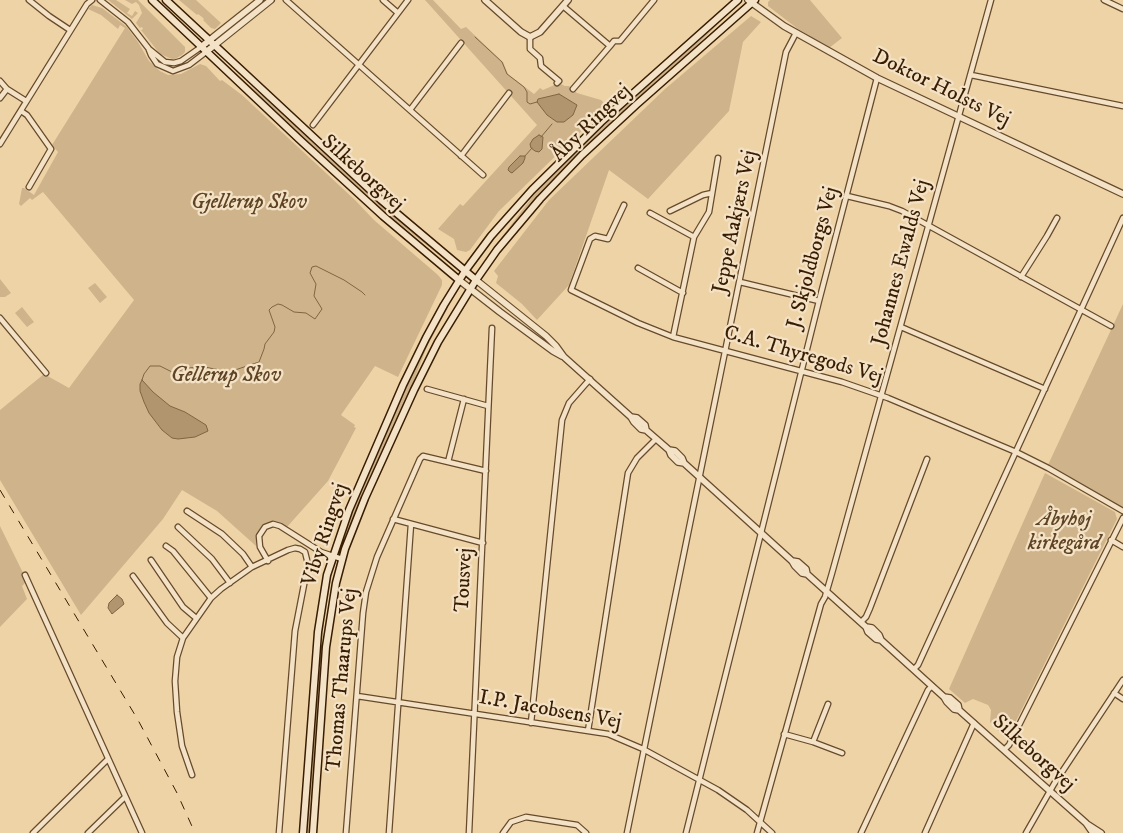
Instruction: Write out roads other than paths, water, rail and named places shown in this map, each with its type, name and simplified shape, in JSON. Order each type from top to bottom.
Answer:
[{"type":"main road","name":"Silkeborgvej","points":[[152,0],[383,216],[459,280]]},
{"type":"main road","name":"Silkeborgvej","points":[[166,0],[381,200],[476,280]]},
{"type":"main road","name":"Åby Ringvej","points":[[465,271],[508,216],[574,147],[657,70],[738,0]]},
{"type":"main road","name":"Åby Ringvej","points":[[470,289],[518,224],[582,155],[664,78],[751,1]]},
{"type":"main road","name":"Viby Ringvej","points":[[303,833],[318,632],[323,592],[332,556],[352,501],[412,366],[444,305],[465,271]]},
{"type":"main road","name":"Viby Ringvej","points":[[313,833],[328,633],[342,559],[359,513],[410,397],[438,342],[470,289]]},
{"type":"street","points":[[29,0],[70,30]]},
{"type":"street","points":[[0,144],[70,30],[87,4],[92,0]]},
{"type":"street","points":[[100,0],[128,22],[149,48],[162,60],[174,63],[203,49],[271,0]]},
{"type":"street","points":[[212,43],[260,0]]},
{"type":"street","points":[[286,0],[483,175]]},
{"type":"street","points":[[383,0],[398,14]]},
{"type":"street","points":[[313,125],[408,0]]},
{"type":"street","points":[[485,0],[521,32],[530,36],[540,32],[568,0]]},
{"type":"street","points":[[573,89],[614,41],[620,41],[654,0]]},
{"type":"street","name":"Johannes Ewalds Vej","points":[[757,833],[821,604],[827,591],[991,0]]},
{"type":"street","points":[[1104,0],[1123,9]]},
{"type":"street","name":"Doktor Holsts Vej","points":[[751,1],[769,16],[796,33],[877,78],[1123,194]]},
{"type":"street","points":[[563,6],[610,46]]},
{"type":"street","name":"Jeppe Aakjærs Vej","points":[[627,833],[786,52],[796,33]]},
{"type":"street","points":[[530,36],[530,49],[540,58],[541,66],[559,81],[557,83]]},
{"type":"street","points":[[410,110],[461,43]]},
{"type":"street","points":[[149,48],[157,64],[173,71],[189,65],[203,49]]},
{"type":"street","points":[[971,75],[1123,106]]},
{"type":"street","name":"J. Skjoldborgs Vej","points":[[686,833],[819,301],[877,78]]},
{"type":"street","points":[[0,82],[7,90],[26,101]]},
{"type":"street","points":[[0,98],[7,90]]},
{"type":"street","points":[[461,156],[509,93]]},
{"type":"street","points":[[21,111],[27,115],[52,149],[29,187]]},
{"type":"street","points":[[673,337],[694,237],[708,212],[718,158]]},
{"type":"street","points":[[670,211],[703,195],[712,193]]},
{"type":"street","points":[[847,196],[896,208],[1112,326]]},
{"type":"street","name":"C.A. Thyregods Vej","points":[[624,205],[608,239],[595,236],[590,239],[571,290],[610,310],[673,337],[882,395],[1016,452],[1123,511]]},
{"type":"street","points":[[650,213],[694,237]]},
{"type":"street","points":[[1021,277],[1057,218]]},
{"type":"street","points":[[914,669],[922,656],[1123,218]]},
{"type":"street","points":[[638,268],[683,292]]},
{"type":"street","name":"Silkeborgvej","points":[[459,280],[553,351],[564,357]]},
{"type":"street","name":"Silkeborgvej","points":[[476,280],[546,336],[564,357],[631,417],[641,429],[646,430],[669,450],[674,451],[700,478],[792,561],[798,562],[806,569],[807,574],[864,624],[880,635],[881,640],[944,697],[950,698],[958,705],[960,710],[1086,823],[1093,833]]},
{"type":"street","points":[[740,282],[819,301]]},
{"type":"street","points":[[0,318],[46,373]]},
{"type":"street","points":[[901,326],[1045,389]]},
{"type":"street","name":"Tousvej","points":[[469,833],[492,328]]},
{"type":"street","points":[[531,722],[562,420],[569,403],[590,380]]},
{"type":"street","points":[[427,389],[488,406]]},
{"type":"street","points":[[448,462],[464,399]]},
{"type":"street","points":[[588,731],[628,473],[637,458],[656,438]]},
{"type":"street","name":"Thomas Thaarups Vej","points":[[346,833],[366,592],[374,566],[422,457],[427,456],[486,471]]},
{"type":"street","points":[[864,624],[927,459]]},
{"type":"street","points":[[187,511],[222,534],[243,554],[252,567]]},
{"type":"street","points":[[1004,750],[1009,745],[1123,518]]},
{"type":"street","points":[[394,519],[483,543]]},
{"type":"street","points":[[268,561],[260,547],[259,536],[265,527],[273,524],[280,526],[321,552],[342,559]]},
{"type":"street","points":[[389,833],[411,524]]},
{"type":"street","points":[[178,527],[212,559],[230,583]]},
{"type":"street","points":[[1111,540],[1123,547]]},
{"type":"street","points":[[166,546],[173,551],[210,598]]},
{"type":"street","points":[[192,775],[182,746],[175,682],[177,657],[183,638],[210,598],[252,567],[295,548],[305,552],[308,564],[295,631],[278,833]]},
{"type":"street","points":[[151,560],[183,607],[196,618]]},
{"type":"street","points":[[25,575],[142,833]]},
{"type":"street","points":[[133,576],[166,622],[183,638]]},
{"type":"street","points":[[1026,833],[1050,791],[1123,680]]},
{"type":"street","points":[[862,833],[928,690],[932,686]]},
{"type":"street","points":[[1114,694],[1123,699]]},
{"type":"street","name":"I.P. Jacobsens Vej","points":[[357,696],[608,734],[643,749],[699,779],[733,800],[772,833]]},
{"type":"street","points":[[813,742],[828,704]]},
{"type":"street","points":[[925,833],[974,722]]},
{"type":"street","points":[[784,734],[842,753]]},
{"type":"street","points":[[33,833],[108,758]]},
{"type":"street","points":[[88,833],[125,797]]},
{"type":"street","points":[[503,833],[511,822],[526,817],[577,825],[586,833]]},
{"type":"street","name":"Silkeborgvej","points":[[1086,823],[1095,827],[1101,833]]},
{"type":"waterway","points":[[475,37],[502,62],[507,74],[524,87],[527,92],[527,102],[530,104],[537,102]]},
{"type":"waterway","points":[[541,137],[552,124]]},
{"type":"waterway","points":[[525,156],[532,148]]},
{"type":"waterway","points":[[142,380],[150,366],[160,366],[174,373],[186,368],[205,367],[229,372],[259,362],[265,344],[274,332],[275,327],[269,310],[272,307],[278,304],[282,305],[294,312],[306,313],[315,319],[322,309],[314,296],[316,284],[310,273],[312,267],[316,266],[344,280],[365,295]]},
{"type":"railway","points":[[0,490],[138,720],[177,793],[195,833]]},
{"type":"park label","name":"Gjellerup Skov","points":[[249,204]]},
{"type":"park label","name":"Gellerup Skov","points":[[226,377]]},
{"type":"park label","name":"Åbyhøj kirkegård","points":[[1064,533]]}]
